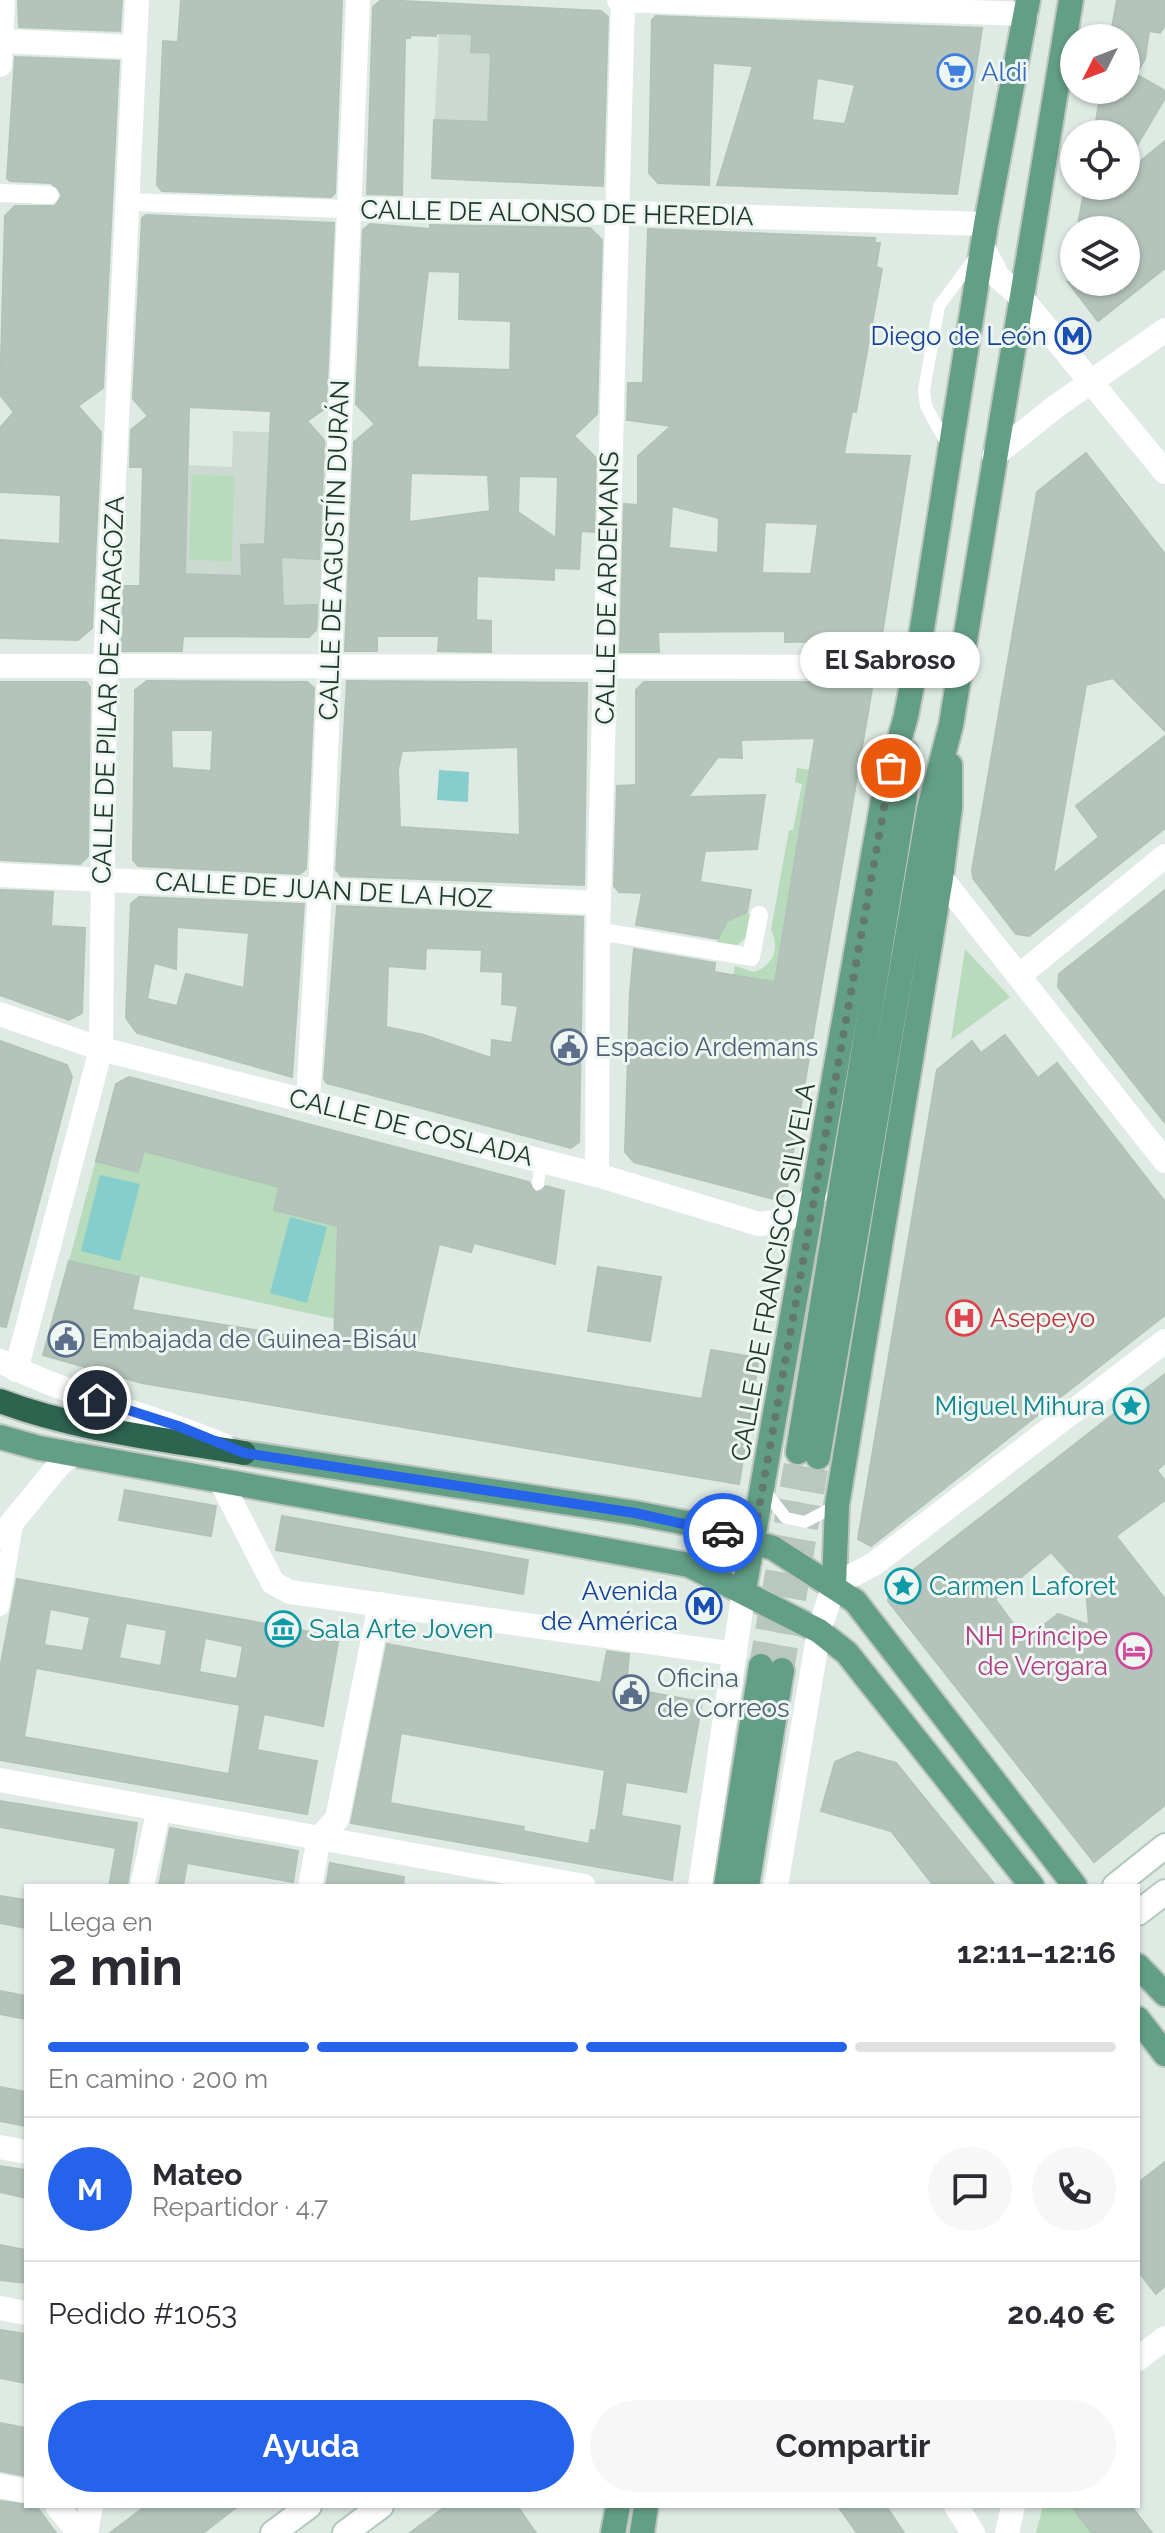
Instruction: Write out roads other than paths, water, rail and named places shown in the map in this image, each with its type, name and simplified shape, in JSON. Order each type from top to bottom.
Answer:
[{"type":"highway","points":[[0,1401],[32,1413],[244,1453]]},
{"type":"main road","name":"CALLE DE FRANCISCO SILVELA","points":[[906,716],[905,797],[808,1454],[926,825],[951,725],[1071,0]]},
{"type":"main road","name":"CALLE DE FRANCISCO SILVELA","points":[[744,1590],[884,794],[906,716],[915,667],[984,236],[1027,7]]},
{"type":"main road","name":"CALLE DE FRANCISCO SILVELA","points":[[834,1585],[837,1505],[941,878],[950,807],[951,725]]},
{"type":"main road","points":[[0,1437],[74,1454],[629,1551],[689,1565],[744,1590],[819,1631],[873,1682],[1030,1884]]},
{"type":"main road","points":[[244,1453],[635,1513],[697,1525],[773,1548],[855,1601],[1073,1884]]},
{"type":"main road","points":[[726,1884],[772,1668],[747,1884]]},
{"type":"main road","points":[[1140,1968],[1165,1994]]},
{"type":"main road","points":[[1140,2022],[1165,2054]]},
{"type":"main road","points":[[613,2533],[618,2508]]},
{"type":"main road","points":[[642,2533],[646,2508]]},
{"type":"street","points":[[3,0],[1,53],[135,47]]},
{"type":"street","name":"CALLE DE PILAR DE ZARAGOZA","points":[[8,1366],[101,1049],[105,669],[137,0]]},
{"type":"street","name":"CALLE DE AGUSTÍN DURÁN","points":[[308,1100],[329,669],[346,209],[358,0]]},
{"type":"street","points":[[622,0],[1027,7]]},
{"type":"street","name":"CALLE DE ARDEMANS","points":[[597,1175],[598,931],[622,0]]},
{"type":"street","points":[[0,193],[50,195]]},
{"type":"street","name":"CALLE DE ALONSO DE HEREDIA","points":[[128,202],[615,213],[984,236]]},
{"type":"street","points":[[984,236],[998,277],[1020,296],[1165,472]]},
{"type":"street","points":[[994,456],[1055,407],[1165,330]]},
{"type":"street","points":[[0,666],[105,669],[915,667]]},
{"type":"street","points":[[1019,976],[1165,856]]},
{"type":"street","name":"CALLE DE JUAN DE LA HOZ","points":[[0,875],[599,903]]},
{"type":"street","points":[[941,878],[1165,1161]]},
{"type":"street","points":[[598,931],[751,957],[759,915]]},
{"type":"street","name":"CALLE DE COSLADA","points":[[0,1014],[101,1049],[308,1100],[540,1172],[597,1175],[759,1224],[785,1221],[815,1195]]},
{"type":"street","points":[[834,1585],[874,1564],[1165,1341]]},
{"type":"street","points":[[8,1366],[244,1453]]},
{"type":"street","points":[[0,1607],[7,1528],[60,1464],[74,1454]]},
{"type":"street","points":[[220,1480],[273,1583],[290,1592],[735,1654]]},
{"type":"street","name":"CALLE DE FRANCISCO SILVELA","points":[[776,1884],[819,1631],[834,1585]]},
{"type":"street","name":"CALLE DE FRANCISCO SILVELA","points":[[700,1884],[744,1590]]},
{"type":"street","points":[[310,1884],[319,1838],[337,1819],[380,1604]]},
{"type":"street","points":[[0,1780],[319,1838],[481,1877],[561,1884]]},
{"type":"street","points":[[142,1884],[159,1809]]},
{"type":"street","points":[[1118,1884],[1165,1846]]},
{"type":"street","points":[[1140,1911],[1165,1892]]},
{"type":"street","points":[[0,2147],[24,2152]]},
{"type":"street","points":[[0,2308],[24,2313]]},
{"type":"street","points":[[1140,2357],[1165,2338]]},
{"type":"street","points":[[0,2486],[24,2491]]},
{"type":"street","points":[[59,2508],[79,2533]]},
{"type":"street","points":[[86,2533],[91,2508]]},
{"type":"street","points":[[273,2533],[306,2508]]},
{"type":"street","points":[[345,2533],[378,2508]]},
{"type":"street","points":[[957,2508],[973,2533]]},
{"type":"street","points":[[1007,2533],[1013,2508]]},
{"type":"lane","points":[[949,449],[926,406],[924,390],[939,306],[984,236]]},
{"type":"lane","points":[[764,1490],[786,1518],[805,1522],[837,1505]]},
{"type":"water","points":[[439,770],[469,772],[468,802],[437,800]]},
{"type":"water","points":[[100,1175],[140,1184],[120,1261],[81,1251]]},
{"type":"water","points":[[290,1217],[327,1227],[307,1303],[270,1293]]},
{"type":"tunnel","points":[[761,1666],[798,1452]]},
{"type":"tunnel","points":[[782,1670],[818,1457]]},
{"type":"place","name":"Aldi","points":[[955,72]]},
{"type":"place","name":"Diego de León","points":[[1073,336]]},
{"type":"place","name":"El Sabroso","points":[[891,768]]},
{"type":"place","name":"Espacio Ardemans","points":[[569,1047]]},
{"type":"place","name":"Asepeyo","points":[[964,1318]]},
{"type":"place","name":"Embajada de Guinea-Bisáu","points":[[66,1339]]},
{"type":"place","name":"Miguel Mihura","points":[[1131,1406]]},
{"type":"place","name":"Carmen Laforet","points":[[903,1586]]},
{"type":"place","name":"Avenida de América","points":[[704,1606]]},
{"type":"place","name":"Sala Arte Joven","points":[[283,1629]]},
{"type":"place","name":"NH Príncipe de Vergara","points":[[1134,1651]]},
{"type":"place","name":"Oficina de Correos","points":[[631,1693]]}]
